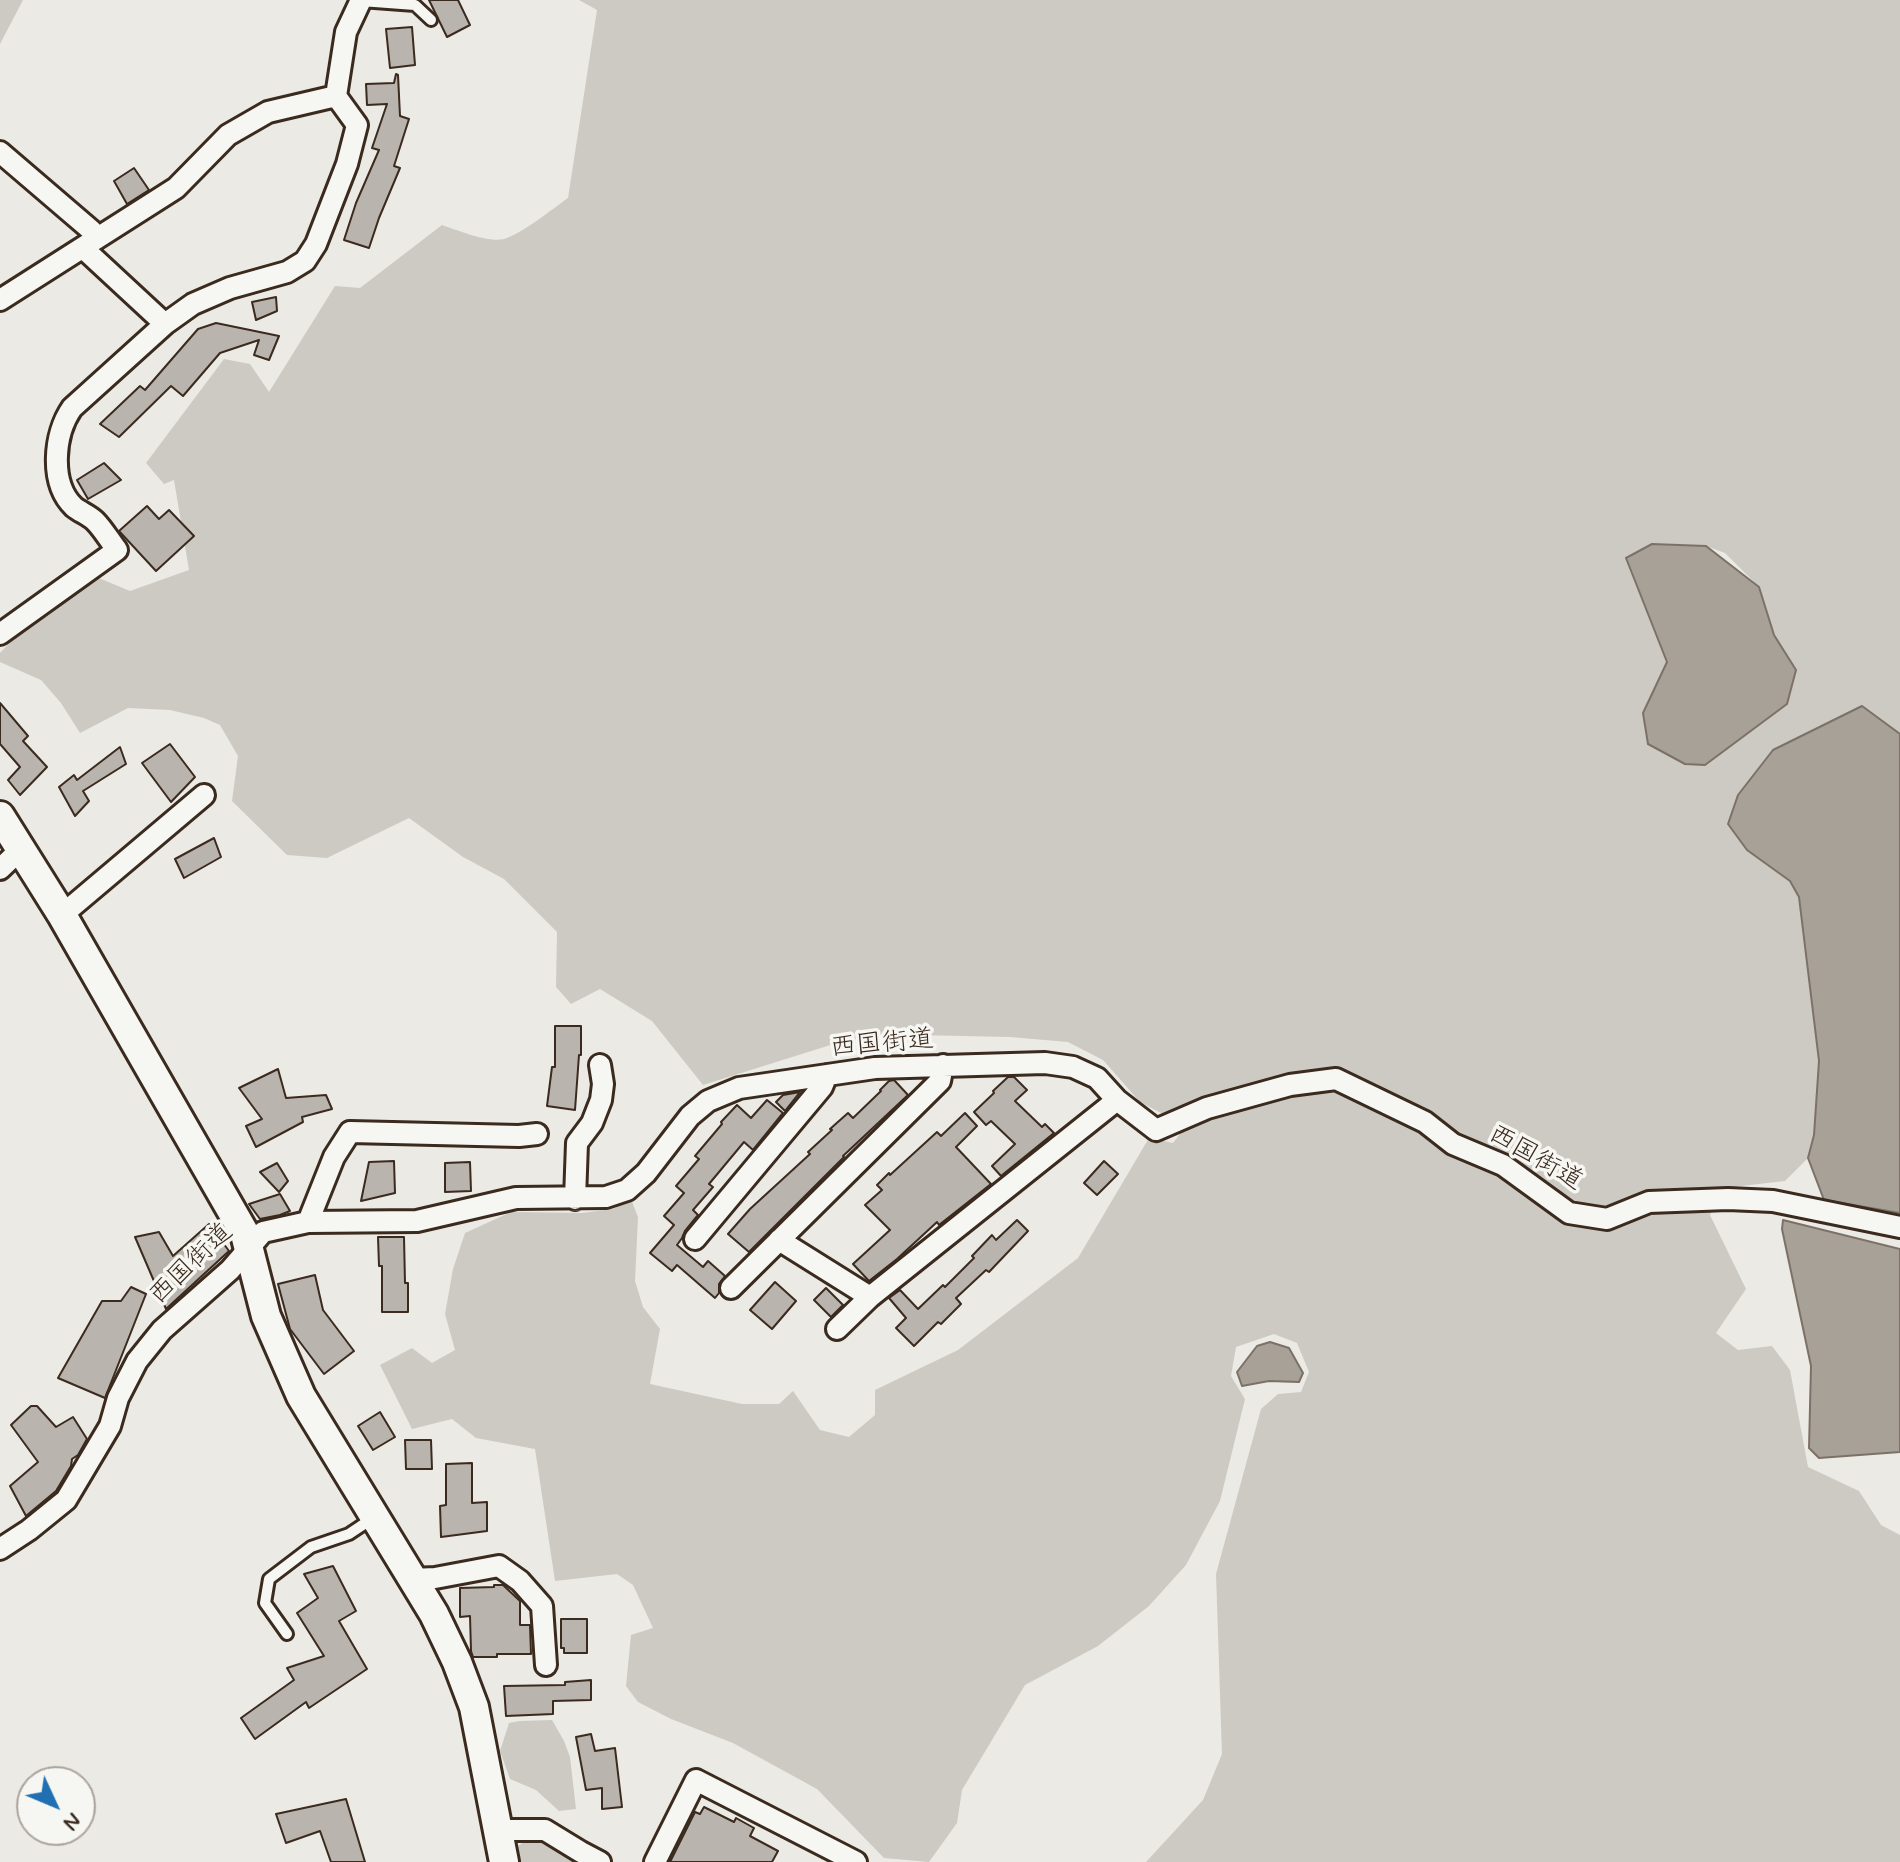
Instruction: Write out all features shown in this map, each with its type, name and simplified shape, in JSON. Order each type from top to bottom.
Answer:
[{"type":"street","points":[[0,634],[117,550],[94,520],[73,506],[63,490],[56,466],[60,437],[72,408],[165,324],[193,304],[230,288],[287,272],[305,261],[316,244],[347,164],[357,125],[336,96],[346,32],[361,0]]},
{"type":"street","points":[[0,300],[176,188],[228,135],[268,112],[336,96]]},
{"type":"street","points":[[0,152],[91,230],[90,243],[165,324]]},
{"type":"street","points":[[62,915],[204,795]]},
{"type":"street","points":[[0,816],[62,915],[245,1234],[266,1316],[301,1396],[434,1614],[474,1707],[504,1862]]},
{"type":"street","points":[[0,869],[22,848]]},
{"type":"street","name":"西国街道","points":[[0,1549],[66,1500],[110,1426],[118,1398],[137,1361],[162,1330],[230,1270],[263,1232],[308,1222],[417,1221],[516,1198],[606,1197],[627,1190],[646,1173],[690,1116],[708,1101],[739,1088],[875,1068],[1045,1063],[1073,1067],[1097,1078],[1117,1100],[1156,1130],[1221,1104],[1290,1085],[1336,1079],[1425,1122],[1453,1144],[1503,1165],[1569,1213],[1607,1219],[1649,1202],[1728,1199],[1773,1201],[1900,1227]]},
{"type":"street","points":[[575,1199],[577,1143],[592,1123],[601,1100],[603,1084],[600,1065]]},
{"type":"street","points":[[731,1288],[940,1081],[943,1065]]},
{"type":"street","points":[[695,1239],[822,1087],[827,1075]]},
{"type":"street","points":[[837,1329],[870,1297],[1117,1100]]},
{"type":"street","points":[[308,1222],[334,1157],[350,1132],[537,1134]]},
{"type":"street","points":[[779,1240],[870,1297]]},
{"type":"street","points":[[413,1579],[499,1566],[520,1581],[542,1606],[546,1665]]},
{"type":"street","points":[[655,1862],[696,1780],[856,1862]]},
{"type":"street","points":[[498,1830],[545,1830],[584,1857],[600,1862]]},
{"type":"lane","points":[[361,0],[415,5],[431,20]]},
{"type":"lane","points":[[287,1634],[265,1603],[269,1579],[311,1547],[349,1534],[375,1517]]},
{"type":"shaded area","points":[[0,0],[23,0],[0,44]]},
{"type":"shaded area","points":[[579,0],[1900,0],[1900,735],[1862,706],[1774,750],[1747,850],[1790,881],[1799,897],[1819,1061],[1814,1135],[1808,1158],[1785,1181],[1724,1188],[1710,1215],[1746,1289],[1716,1333],[1738,1350],[1772,1346],[1790,1370],[1808,1467],[1859,1491],[1881,1525],[1900,1535],[1900,1862],[1146,1862],[1203,1800],[1222,1754],[1216,1574],[1261,1409],[1278,1394],[1301,1392],[1309,1372],[1297,1343],[1274,1334],[1236,1347],[1231,1376],[1245,1399],[1220,1501],[1186,1565],[1149,1606],[1098,1646],[1025,1685],[962,1790],[957,1823],[929,1862],[884,1858],[817,1789],[733,1743],[671,1719],[638,1702],[626,1686],[631,1635],[653,1628],[633,1585],[617,1574],[555,1581],[535,1449],[476,1438],[452,1419],[412,1429],[380,1365],[412,1348],[432,1363],[455,1350],[445,1314],[453,1269],[465,1233],[511,1212],[582,1213],[613,1209],[631,1199],[638,1217],[635,1281],[643,1307],[660,1329],[650,1384],[742,1404],[779,1404],[793,1391],[820,1430],[849,1437],[875,1415],[875,1390],[958,1350],[1078,1258],[1149,1138],[1173,1143],[1186,1126],[1140,1102],[1103,1060],[1068,1042],[1010,1037],[915,1035],[840,1042],[703,1085],[652,1021],[600,989],[571,1004],[556,987],[557,932],[504,879],[463,857],[409,818],[327,858],[287,855],[232,801],[238,756],[220,725],[170,710],[128,708],[80,733],[61,703],[41,680],[0,662],[0,653],[21,631],[49,615],[94,576],[130,591],[189,570],[174,480],[164,484],[146,463],[224,359],[250,364],[269,392],[335,286],[360,288],[442,225],[481,238],[504,239],[528,227],[568,198],[597,10]],"holes":[[[1652,544],[1706,546],[1725,553],[1759,587],[1774,635],[1796,670],[1643,713],[1667,662],[1653,610],[1626,559]]]},
{"type":"shaded area","points":[[1652,544],[1706,546],[1759,587],[1774,635],[1796,670],[1787,704],[1705,765],[1685,764],[1648,744],[1643,713],[1667,662],[1626,558]]},
{"type":"shaded area","points":[[1862,706],[1900,734],[1900,1213],[1824,1200],[1808,1158],[1814,1135],[1819,1061],[1799,897],[1790,881],[1747,850],[1728,824],[1738,795],[1773,750]]},
{"type":"shaded area","points":[[1783,1220],[1900,1249],[1900,1452],[1819,1458],[1809,1448],[1811,1366],[1782,1229]]},
{"type":"shaded area","points":[[1270,1342],[1289,1348],[1303,1373],[1299,1382],[1269,1381],[1242,1386],[1237,1372],[1257,1346]]},
{"type":"shaded area","points":[[552,1720],[570,1757],[576,1809],[559,1811],[536,1790],[510,1779],[500,1751],[509,1723]]},
{"type":"shaded area","points":[[533,1836],[574,1862],[521,1862],[518,1846]]},
{"type":"building","points":[[429,0],[458,0],[470,25],[447,37]]},
{"type":"building","points":[[412,27],[415,65],[390,68],[386,29]]},
{"type":"building","points":[[396,74],[400,116],[409,119],[394,166],[400,168],[369,248],[344,240],[379,150],[372,148],[387,104],[367,105],[366,84],[394,83]]},
{"type":"building","points":[[134,168],[149,190],[127,204],[114,181]]},
{"type":"building","points":[[276,297],[277,311],[256,320],[252,302]]},
{"type":"building","points":[[216,323],[279,336],[269,360],[254,355],[259,340],[220,353],[183,396],[171,386],[119,437],[100,424],[140,386],[145,390],[198,329]]},
{"type":"building","points":[[104,463],[121,480],[88,499],[77,480]]},
{"type":"building","points":[[147,506],[159,519],[169,510],[194,536],[156,571],[119,531]]},
{"type":"building","points":[[0,703],[28,736],[23,741],[47,767],[20,795],[8,780],[20,767],[0,744]]},
{"type":"building","points":[[170,744],[195,777],[171,802],[142,763]]},
{"type":"building","points":[[120,747],[126,764],[83,791],[89,801],[75,816],[59,787],[74,775],[77,780]]},
{"type":"building","points":[[214,838],[221,857],[184,878],[175,859]]},
{"type":"building","points":[[555,1026],[581,1026],[575,1110],[547,1106],[552,1067],[555,1067]]},
{"type":"building","points":[[278,1069],[286,1098],[326,1095],[332,1109],[302,1117],[303,1122],[256,1147],[246,1126],[262,1119],[239,1088]]},
{"type":"building","points":[[1008,1077],[1014,1077],[1027,1090],[1015,1101],[1042,1127],[1045,1124],[1054,1133],[1001,1176],[992,1166],[1015,1144],[991,1121],[986,1125],[974,1112]]},
{"type":"building","points":[[894,1080],[908,1095],[749,1252],[728,1234],[750,1209],[810,1154],[808,1152],[830,1129],[848,1113],[853,1118],[889,1081]]},
{"type":"building","points":[[800,1092],[785,1111],[776,1102],[783,1095]]},
{"type":"building","points":[[767,1100],[783,1113],[753,1150],[744,1142],[709,1184],[713,1187],[693,1210],[698,1215],[677,1245],[703,1267],[708,1261],[725,1276],[715,1298],[677,1265],[672,1271],[650,1253],[674,1225],[664,1216],[684,1193],[676,1186],[699,1159],[695,1156],[721,1122],[737,1105],[751,1118]]},
{"type":"building","points":[[965,1113],[977,1126],[956,1147],[991,1184],[939,1225],[937,1222],[869,1281],[853,1264],[890,1230],[865,1205],[882,1190],[877,1185],[889,1173],[937,1132],[941,1136]]},
{"type":"building","points":[[394,1161],[395,1193],[361,1201],[369,1162]]},
{"type":"building","points":[[1104,1161],[1118,1174],[1097,1195],[1084,1183]]},
{"type":"building","points":[[470,1162],[471,1191],[445,1192],[445,1163]]},
{"type":"building","points":[[277,1163],[288,1181],[279,1192],[260,1172]]},
{"type":"building","points":[[280,1194],[290,1211],[280,1215],[260,1219],[249,1204]]},
{"type":"building","points":[[1017,1220],[1028,1231],[989,1272],[986,1270],[956,1298],[961,1304],[914,1346],[896,1328],[906,1318],[889,1298],[900,1290],[918,1309],[974,1258],[972,1256],[992,1235],[996,1240]]},
{"type":"building","points":[[209,1224],[229,1251],[166,1309],[135,1237],[159,1232],[173,1256]]},
{"type":"building","points":[[378,1237],[404,1237],[408,1312],[382,1312],[382,1266],[379,1266]]},
{"type":"building","points":[[315,1275],[323,1310],[354,1351],[324,1374],[290,1329],[278,1284]]},
{"type":"building","points":[[775,1282],[796,1301],[772,1329],[750,1310]]},
{"type":"building","points":[[131,1287],[146,1294],[105,1398],[58,1378],[102,1301],[121,1301]]},
{"type":"building","points":[[826,1288],[843,1305],[831,1317],[814,1300]]},
{"type":"building","points":[[31,1406],[37,1406],[56,1427],[73,1417],[87,1439],[72,1459],[56,1491],[26,1516],[10,1486],[38,1462],[11,1425]]},
{"type":"building","points":[[380,1412],[395,1437],[373,1450],[358,1426]]},
{"type":"building","points":[[405,1440],[431,1440],[432,1469],[406,1469]]},
{"type":"building","points":[[472,1463],[472,1503],[487,1502],[487,1531],[441,1537],[440,1506],[446,1505],[446,1464]]},
{"type":"building","points":[[333,1566],[356,1611],[339,1621],[367,1669],[309,1708],[306,1702],[255,1739],[241,1718],[294,1680],[287,1668],[324,1656],[297,1613],[318,1598],[304,1574]]},
{"type":"building","points":[[503,1585],[520,1601],[520,1625],[530,1625],[531,1654],[473,1657],[470,1616],[460,1617],[460,1588]]},
{"type":"building","points":[[561,1619],[587,1619],[587,1653],[564,1653],[564,1648],[561,1648]]},
{"type":"building","points":[[591,1680],[591,1700],[553,1701],[553,1714],[506,1716],[504,1686],[565,1685],[565,1682]]},
{"type":"building","points":[[591,1734],[595,1751],[615,1748],[622,1807],[602,1809],[602,1788],[586,1790],[576,1737]]},
{"type":"building","points":[[346,1799],[365,1862],[331,1862],[320,1831],[286,1843],[276,1814]]},
{"type":"building","points":[[704,1807],[754,1828],[750,1836],[778,1851],[772,1862],[670,1862],[695,1812],[700,1814]]}]
